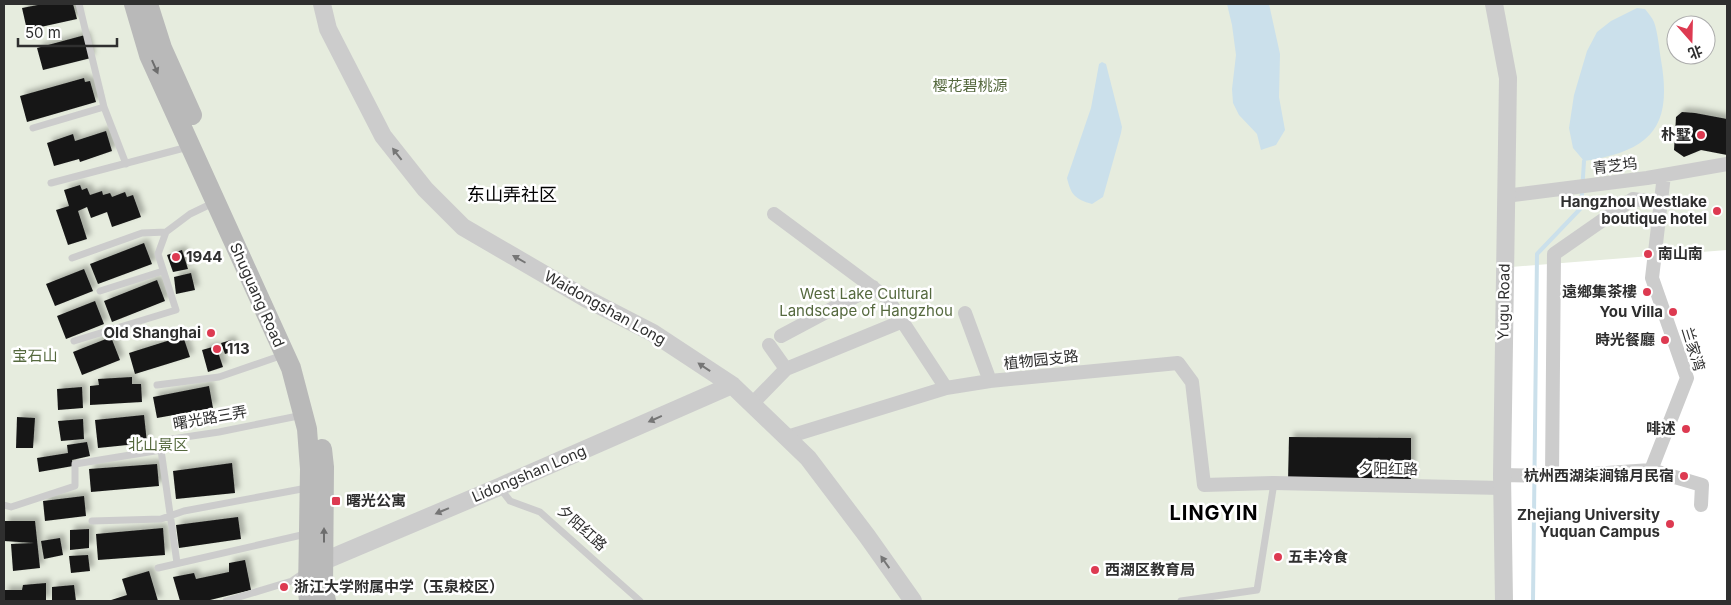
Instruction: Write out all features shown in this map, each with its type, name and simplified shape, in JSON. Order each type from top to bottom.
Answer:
[{"type":"main road","name":"Shuguang Road","points":[[134,4],[149,55],[291,368],[307,429],[310,488],[309,533],[326,601]]},
{"type":"main road","name":"Shuguang Road","points":[[148,4],[162,48],[306,373],[318,420],[324,467],[316,565],[308,592],[310,601]]},
{"type":"street","name":"Waidongshan Long","points":[[322,4],[328,29],[383,136],[424,189],[463,227],[585,298],[653,333],[732,385],[808,458],[914,601]]},
{"type":"street","name":"Yugu Road","points":[[1494,4],[1508,78],[1502,482],[1504,601]]},
{"type":"street","name":"青芝坞","points":[[1506,196],[1633,180],[1727,164]]},
{"type":"street","name":"兰家湾","points":[[1651,470],[1687,378],[1652,278],[1664,175]]},
{"type":"street","points":[[1661,203],[1633,199],[1554,254],[1557,476],[1651,470],[1702,485],[1701,505]]},
{"type":"street","points":[[774,214],[887,298],[946,388]]},
{"type":"street","points":[[781,336],[873,287]]},
{"type":"street","points":[[964,313],[990,381]]},
{"type":"street","points":[[752,404],[786,369],[903,321]]},
{"type":"street","points":[[769,345],[786,369]]},
{"type":"street","name":"植物园支路","points":[[786,438],[946,388],[990,381],[1178,363],[1192,382],[1204,485]]},
{"type":"street","name":"Lidongshan Long","points":[[316,565],[732,385]]},
{"type":"street","name":"夕阳红路","points":[[1204,485],[1502,482],[1557,476]]},
{"type":"lane","points":[[79,4],[104,107],[126,164]]},
{"type":"lane","points":[[33,128],[104,107]]},
{"type":"lane","points":[[51,183],[191,147]]},
{"type":"lane","points":[[72,258],[142,234],[166,232],[190,214],[216,202]]},
{"type":"lane","points":[[74,341],[176,310],[158,254],[166,232]]},
{"type":"lane","points":[[100,291],[163,271]]},
{"type":"lane","points":[[158,385],[220,376],[285,355]]},
{"type":"lane","name":"曙光路三弄","points":[[4,505],[11,507],[75,486],[75,464],[161,450],[165,440],[219,432],[303,415]]},
{"type":"lane","points":[[161,450],[177,563]]},
{"type":"lane","points":[[1181,601],[1257,590],[1274,483]]},
{"type":"lane","name":"夕阳红路","points":[[499,487],[510,501],[540,512],[640,601]]},
{"type":"lane","points":[[92,520],[161,519],[184,511],[310,488]]},
{"type":"lane","points":[[158,568],[309,533]]},
{"type":"lane","points":[[226,601],[292,581],[316,565]]},
{"type":"green space","name":"West Lake Cultural Landscape of Hangzhou","points":[[4,4],[1727,4],[1727,250],[1511,267],[1503,601],[4,601]]},
{"type":"water","points":[[1227,4],[1269,4],[1280,54],[1279,97],[1285,130],[1276,145],[1261,150],[1257,134],[1239,115],[1233,103],[1232,89],[1236,55]]},
{"type":"water","points":[[1637,8],[1645,9],[1653,20],[1657,31],[1664,83],[1663,103],[1659,119],[1652,132],[1641,143],[1626,151],[1607,157],[1584,161],[1573,148],[1569,128],[1574,95],[1587,51],[1597,32],[1611,21]]},
{"type":"water","points":[[1102,62],[1106,64],[1122,127],[1103,197],[1092,204],[1075,196],[1070,189],[1067,178],[1091,108],[1099,64]]},
{"type":"building","points":[[43,4],[73,4],[77,19],[27,30],[22,8]]},
{"type":"building","points":[[85,35],[91,58],[43,70],[37,48]]},
{"type":"building","points":[[84,78],[85,82],[90,81],[96,102],[27,122],[20,96]]},
{"type":"building","name":"朴墅","points":[[1682,112],[1727,119],[1727,155],[1701,150],[1684,157],[1674,150],[1676,117]]},
{"type":"building","points":[[106,131],[112,151],[80,162],[79,159],[54,166],[47,143],[73,134],[75,141]]},
{"type":"building","points":[[80,185],[82,190],[87,188],[90,195],[102,191],[103,195],[110,193],[112,197],[125,192],[127,197],[133,195],[141,217],[112,227],[107,212],[91,218],[87,207],[78,211],[87,239],[68,245],[56,210],[69,206],[64,190]]},
{"type":"building","points":[[144,243],[152,264],[98,284],[90,264]]},
{"type":"building","points":[[182,250],[188,269],[173,272],[167,255]]},
{"type":"building","points":[[84,269],[93,291],[55,306],[46,284]]},
{"type":"building","points":[[191,273],[195,290],[176,294],[174,277]]},
{"type":"building","points":[[157,280],[165,301],[112,322],[104,301]]},
{"type":"building","points":[[95,301],[104,324],[66,339],[57,316]]},
{"type":"building","points":[[183,336],[190,357],[135,374],[129,353]]},
{"type":"building","points":[[111,337],[120,360],[82,375],[73,352]]},
{"type":"building","points":[[231,340],[235,351],[225,354],[221,343]]},
{"type":"building","points":[[216,346],[223,367],[208,372],[202,350]]},
{"type":"building","points":[[132,377],[132,384],[141,384],[142,402],[90,405],[90,386],[99,385],[98,379]]},
{"type":"building","points":[[209,386],[213,408],[157,418],[153,397]]},
{"type":"building","points":[[82,387],[83,408],[58,410],[57,389]]},
{"type":"building","points":[[144,415],[147,443],[98,448],[95,420]]},
{"type":"building","points":[[17,417],[35,418],[33,448],[16,448]]},
{"type":"building","points":[[83,419],[84,439],[61,441],[58,421]]},
{"type":"building","points":[[1289,437],[1411,438],[1411,482],[1288,481]]},
{"type":"building","points":[[87,442],[90,456],[72,460],[73,466],[39,472],[37,458],[68,453],[67,445]]},
{"type":"building","points":[[232,463],[235,493],[176,499],[173,471]]},
{"type":"building","points":[[157,464],[159,486],[91,492],[89,469]]},
{"type":"building","points":[[84,496],[86,516],[45,521],[43,501]]},
{"type":"building","points":[[238,517],[241,539],[179,548],[176,525]]},
{"type":"building","points":[[4,521],[35,521],[40,568],[13,571],[11,544],[34,543],[4,541]]},
{"type":"building","points":[[163,528],[165,555],[98,560],[96,534]]},
{"type":"building","points":[[89,529],[89,548],[70,550],[70,530]]},
{"type":"building","points":[[60,538],[63,555],[44,559],[41,541]]},
{"type":"building","points":[[88,555],[90,571],[71,573],[69,556]]},
{"type":"building","points":[[245,560],[251,590],[206,601],[180,601],[173,577],[194,573],[196,579],[229,572],[229,563]]},
{"type":"building","points":[[149,571],[158,601],[108,601],[127,595],[122,579]]},
{"type":"building","points":[[46,583],[46,601],[4,601],[4,590],[22,590],[23,585]]},
{"type":"building","points":[[74,585],[76,601],[52,601],[52,587]]},
{"type":"waterway","points":[[1533,601],[1537,254],[1581,208],[1584,161]]},
{"type":"place","name":"朴墅","points":[[1701,135]]},
{"type":"place","name":"Hangzhou Westlake boutique hotel","points":[[1717,211]]},
{"type":"place","name":"南山南","points":[[1648,254]]},
{"type":"place","name":"1944","points":[[176,257]]},
{"type":"place","name":"遠鄉集茶樓","points":[[1647,292]]},
{"type":"place","name":"You Villa","points":[[1673,312]]},
{"type":"place","name":"Old Shanghai","points":[[211,333]]},
{"type":"place","name":"時光餐廳","points":[[1665,340]]},
{"type":"place","name":"113","points":[[217,349]]},
{"type":"place","name":"啡述","points":[[1686,429]]},
{"type":"place","name":"杭州西湖柒涧锦月民宿","points":[[1684,476]]},
{"type":"place","name":"曙光公寓","points":[[336,501]]},
{"type":"place","name":"Zhejiang University Yuquan Campus","points":[[1670,524]]},
{"type":"place","name":"五丰冷食","points":[[1278,557]]},
{"type":"place","name":"西湖区教育局","points":[[1095,570]]},
{"type":"place","name":"浙江大学附属中学（玉泉校区）","points":[[284,587]]},
{"type":"district","name":"东山弄社区","points":[[512,195]]},
{"type":"district","name":"LINGYIN","points":[[1214,513]]},
{"type":"park label","name":"樱花碧桃源","points":[[970,86]]},
{"type":"park label","name":"宝石山","points":[[35,356]]},
{"type":"park label","name":"北山景区","points":[[158,445]]}]
